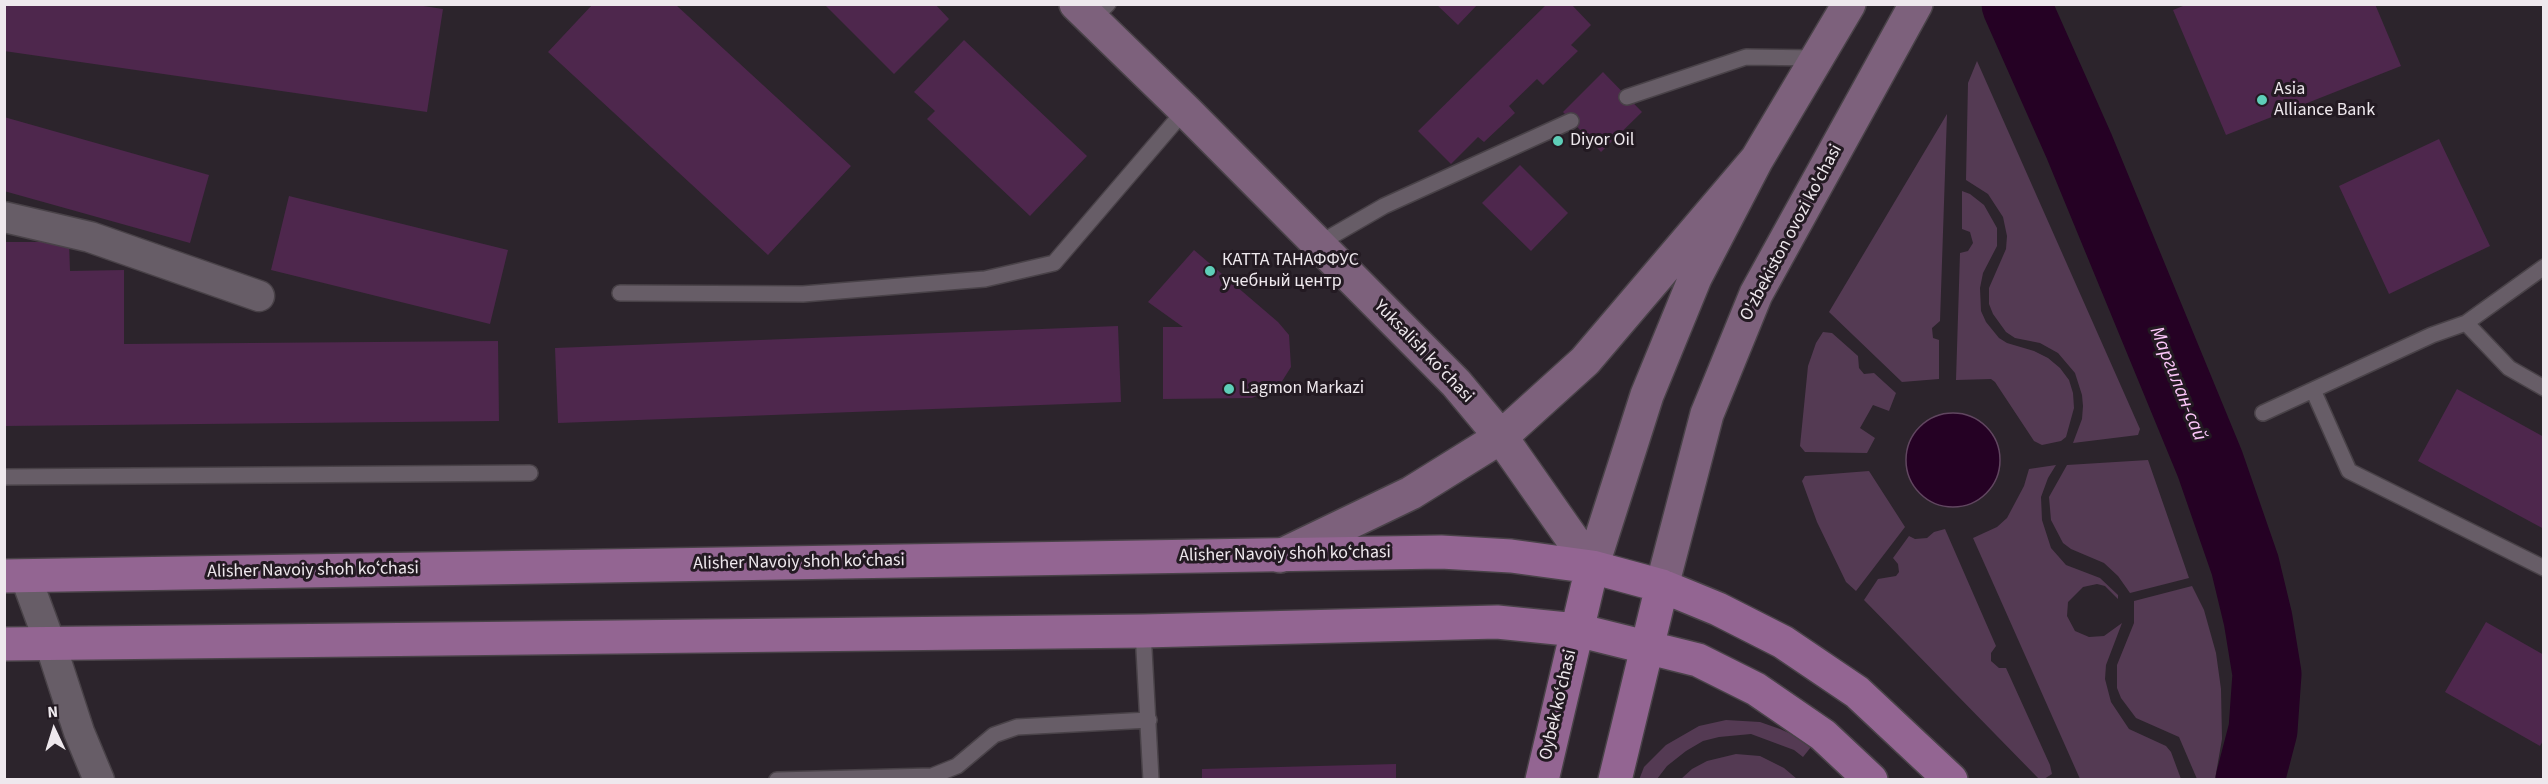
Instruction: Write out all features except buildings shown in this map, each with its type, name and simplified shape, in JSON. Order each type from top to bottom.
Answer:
[{"type":"main road","points":[[1577,630],[1592,567],[1647,395],[1695,278],[1757,159],[1849,4]]},
{"type":"main road","name":"O'zbekiston ovozi ko'chasi","points":[[1647,646],[1707,414],[1756,294],[1917,4]]},
{"type":"main road","name":"Yuksalish koʻchasi","points":[[1092,10],[1185,110],[1455,383],[1501,437],[1592,567]]},
{"type":"main road","points":[[1280,556],[1411,493],[1501,437],[1585,361],[1757,159]]},
{"type":"main road","name":"Alisher Navoiy shoh koʻchasi","points":[[15,576],[1441,552],[1511,556],[1592,567],[1662,586]]},
{"type":"main road","points":[[1662,586],[1718,609],[1784,642],[1857,692],[1951,780]]},
{"type":"main road","points":[[4,644],[1143,631],[1497,622],[1577,630],[1698,660],[1756,689],[1823,735],[1871,780]]},
{"type":"main road","name":"Oybek ko‘chasi","points":[[1542,780],[1577,630]]},
{"type":"main road","points":[[1615,780],[1647,646]]},
{"type":"street","points":[[4,217],[90,237],[260,296]]},
{"type":"street","points":[[15,576],[50,643],[79,732],[99,780]]},
{"type":"lane","points":[[1627,97],[1746,57],[1816,58]]},
{"type":"lane","points":[[620,293],[803,294],[985,279],[1054,263],[1185,110]]},
{"type":"lane","points":[[1318,244],[1384,206],[1571,121]]},
{"type":"lane","points":[[2263,412],[2432,335],[2466,323],[2544,267]]},
{"type":"lane","points":[[2466,323],[2509,368],[2544,388]]},
{"type":"lane","points":[[2313,390],[2349,471],[2544,568]]},
{"type":"lane","points":[[4,477],[530,473]]},
{"type":"lane","points":[[1143,631],[1151,780]]},
{"type":"lane","points":[[777,780],[932,776],[957,766],[994,735],[1017,727],[1149,720]]},
{"type":"shaded area","points":[[1977,61],[2140,429],[2138,435],[2073,443],[2082,419],[2083,406],[2075,373],[2058,353],[2040,343],[2015,338],[2006,332],[1993,314],[1989,304],[1989,288],[2006,249],[2007,236],[2003,217],[1988,194],[1966,180],[1968,83]]},
{"type":"shaded area","points":[[1947,114],[1940,321],[1932,328],[1933,338],[1939,340],[1939,379],[1902,382],[1829,312]]},
{"type":"shaded area","points":[[1962,191],[1984,205],[1997,228],[1997,246],[1983,273],[1980,288],[1981,311],[1986,322],[1999,338],[2007,343],[2048,358],[2069,380],[2074,408],[2066,437],[2061,441],[2042,445],[2034,441],[1991,379],[1956,380],[1960,253],[1968,251],[1973,243],[1970,232],[1962,229]]},
{"type":"shaded area","points":[[1823,332],[1832,333],[1858,356],[1859,368],[1864,374],[1874,373],[1896,393],[1889,411],[1873,405],[1860,428],[1875,438],[1867,453],[1805,452],[1800,446],[1808,366],[1816,343]]},
{"type":"shaded area","points":[[1953,413],[1971,417],[1986,427],[1996,442],[2000,460],[1996,478],[1986,493],[1971,503],[1953,507],[1935,503],[1920,493],[1910,478],[1906,460],[1910,442],[1920,427],[1935,417]]},
{"type":"shaded area","points":[[2148,460],[2189,578],[2130,593],[2118,576],[2104,563],[2071,549],[2063,543],[2051,520],[2049,497],[2067,465]]},
{"type":"shaded area","points":[[2056,465],[2041,497],[2042,520],[2051,548],[2066,565],[2100,578],[2118,595],[2118,599],[2105,586],[2097,584],[2083,587],[2068,602],[2067,616],[2075,631],[2089,637],[2104,636],[2122,623],[2106,665],[2105,679],[2111,702],[2129,729],[2166,746],[2171,752],[2181,779],[2080,779],[1973,538],[1997,527],[2007,518],[2024,486],[2029,469]]},
{"type":"shaded area","points":[[1869,471],[1905,527],[1856,591],[1846,582],[1817,522],[1802,481],[1805,476]]},
{"type":"shaded area","points":[[1945,529],[1996,646],[1991,653],[1991,661],[1999,668],[2006,668],[2050,765],[2052,774],[2044,779],[2039,779],[1864,600],[1878,579],[1896,576],[1899,572],[1898,564],[1893,558],[1909,536],[1915,539],[1927,538],[1934,532]]},
{"type":"shaded area","points":[[2192,586],[2204,610],[2216,653],[2221,689],[2222,739],[2215,779],[2197,779],[2179,737],[2136,718],[2121,698],[2117,688],[2117,665],[2134,623],[2134,601]]},
{"type":"shaded area","points":[[1726,720],[1760,722],[1798,737],[1811,747],[1803,757],[1794,750],[1751,734],[1719,737],[1703,741],[1686,751],[1667,766],[1657,779],[1639,780],[1644,767],[1666,745],[1699,726]]},
{"type":"shaded area","points":[[1736,754],[1760,756],[1784,768],[1797,779],[1681,779],[1692,769],[1707,761]]},
{"type":"waterway","name":"Маргилан-сай","points":[[2016,4],[2079,146],[2210,464],[2245,565],[2258,619],[2267,674],[2263,730],[2250,780]]},
{"type":"place","name":"Asia Alliance Bank","points":[[2262,100]]},
{"type":"place","name":"Diyor Oil","points":[[1558,141]]},
{"type":"place","name":"КАТТА ТАНАФФУС учебный центр","points":[[1210,271]]},
{"type":"place","name":"Lagmon Markazi","points":[[1229,389]]}]
